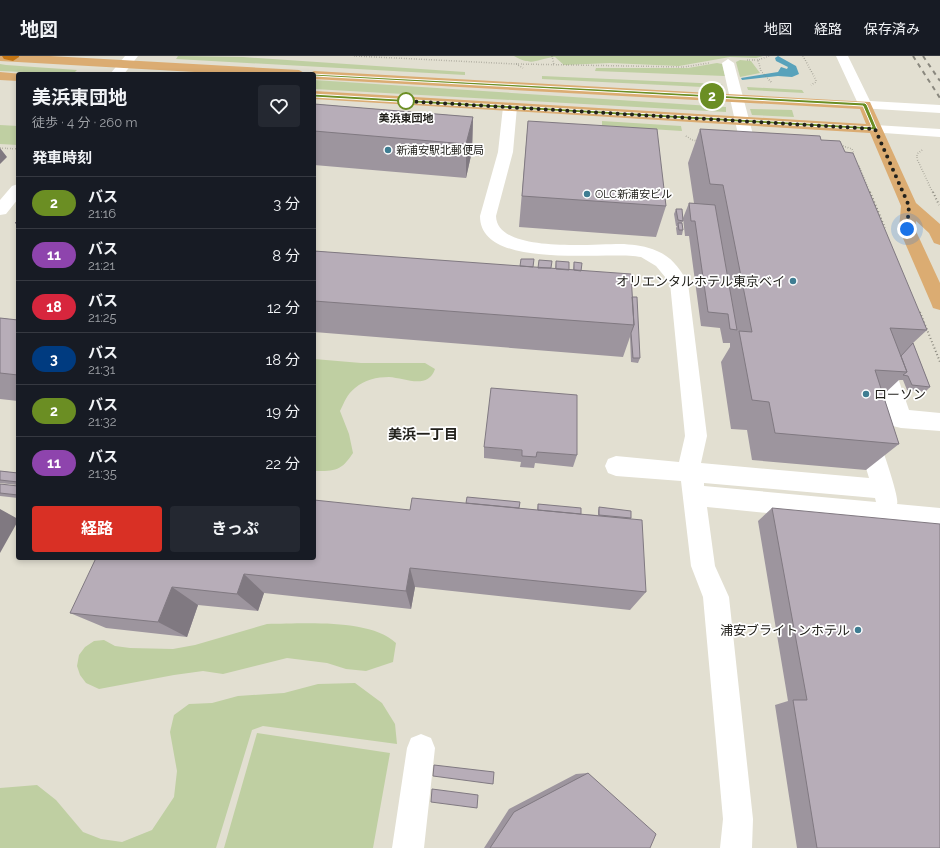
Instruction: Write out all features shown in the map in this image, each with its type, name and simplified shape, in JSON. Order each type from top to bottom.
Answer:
[{"type":"main road","points":[[0,57],[260,72]]},
{"type":"main road","points":[[316,75],[865,105],[909,206],[936,230],[940,239]]},
{"type":"main road","points":[[0,76],[16,77]]},
{"type":"main road","points":[[316,95],[875,129]]},
{"type":"main road","points":[[909,206],[907,229],[940,303]]},
{"type":"street","points":[[842,56],[865,105],[940,109]]},
{"type":"street","points":[[728,63],[753,164],[768,165]]},
{"type":"street","points":[[510,107],[505,156],[488,215],[492,232],[500,239],[521,247],[639,251],[654,256],[667,264],[679,283],[696,436],[690,462],[703,566],[716,597],[738,819],[736,848]]},
{"type":"street","points":[[875,129],[940,133]]},
{"type":"street","points":[[0,210],[16,191]]},
{"type":"street","points":[[901,419],[885,370],[908,372],[902,357]]},
{"type":"street","points":[[897,533],[861,415],[940,422]]},
{"type":"street","points":[[616,466],[884,489]]},
{"type":"street","points":[[694,496],[940,519]]},
{"type":"street","points":[[408,848],[421,748]]},
{"type":"path","points":[[354,56],[554,65],[684,67],[726,60],[728,63]]},
{"type":"path","points":[[552,56],[554,65]]},
{"type":"path","points":[[768,78],[761,71],[758,60],[769,56]]},
{"type":"path","points":[[516,64],[528,72]]},
{"type":"path","points":[[682,132],[692,140],[699,141]]},
{"type":"path","points":[[839,144],[852,149],[855,156]]},
{"type":"path","points":[[0,148],[16,149]]},
{"type":"path","points":[[924,149],[917,154],[916,159],[940,206]]},
{"type":"path","points":[[858,164],[885,230]]},
{"type":"path","points":[[919,311],[940,362]]},
{"type":"green space","points":[[178,56],[243,57],[465,72],[465,75],[176,59]]},
{"type":"green space","points":[[514,56],[763,56],[756,58],[730,57],[679,66],[610,63],[564,65],[555,57],[530,62]]},
{"type":"green space","points":[[740,60],[751,61],[760,73],[740,77],[736,62]]},
{"type":"green space","points":[[717,63],[722,64],[725,76],[595,71],[596,68],[688,68]]},
{"type":"green space","points":[[0,64],[77,70],[75,72],[0,71]]},
{"type":"green space","points":[[542,76],[722,84],[723,88],[542,79]]},
{"type":"green space","points":[[316,80],[726,107],[726,112],[316,89]]},
{"type":"green space","points":[[747,87],[802,90],[804,93],[748,90]]},
{"type":"green space","points":[[750,109],[792,110],[794,117],[752,115]]},
{"type":"green space","points":[[602,121],[681,126],[682,131],[602,126]]},
{"type":"green space","points":[[0,125],[16,126],[16,145],[0,144]]},
{"type":"green space","points":[[316,359],[361,363],[425,363],[435,369],[432,375],[422,381],[389,377],[380,378],[367,381],[352,390],[340,411],[349,434],[353,453],[341,467],[328,471],[316,471]]},
{"type":"green space","points":[[316,623],[369,629],[384,635],[396,643],[393,662],[366,671],[346,669],[327,663],[287,658],[223,674],[203,671],[99,689],[86,683],[80,675],[77,666],[79,655],[85,647],[94,641],[104,640],[115,646],[130,648],[173,649],[195,645],[267,624]]},
{"type":"green space","points":[[355,683],[382,703],[395,724],[397,744],[263,726],[252,730],[216,848],[0,848],[0,788],[37,785],[56,800],[83,832],[101,839],[122,842],[152,830],[174,797],[177,771],[170,732],[174,715],[189,704],[212,703],[238,696],[284,693],[318,684]]},
{"type":"green space","points":[[257,733],[390,753],[373,848],[224,848]]},
{"type":"water","points":[[778,56],[796,66],[799,74],[792,77],[778,76],[742,80],[741,78],[778,72],[781,67],[787,69],[788,67],[776,61],[775,58]]},
{"type":"building","points":[[316,104],[473,117],[466,144],[316,131]]},
{"type":"building","points":[[528,121],[657,129],[666,206],[522,196]]},
{"type":"building","name":"オリエンタルホテル東京ベイ","points":[[700,129],[820,136],[821,140],[840,141],[845,152],[853,153],[927,330],[890,328],[907,372],[875,370],[899,444],[775,433],[769,402],[752,400],[739,331],[752,332],[723,185],[710,184]]},
{"type":"building","points":[[689,203],[715,205],[737,330],[730,329],[728,314],[708,312],[695,221],[691,221]]},
{"type":"building","points":[[676,209],[682,209],[683,221],[678,220]]},
{"type":"building","points":[[678,223],[682,223],[683,230],[679,230]]},
{"type":"building","points":[[316,251],[631,274],[634,325],[316,301]]},
{"type":"building","points":[[521,259],[534,259],[533,267],[520,266]]},
{"type":"building","points":[[539,260],[552,261],[551,268],[538,268]]},
{"type":"building","points":[[556,261],[569,262],[569,270],[556,269]]},
{"type":"building","points":[[574,262],[582,263],[581,271],[574,270]]},
{"type":"building","points":[[632,297],[637,297],[640,358],[633,358],[631,333],[634,325]]},
{"type":"building","points":[[0,318],[16,320],[16,375],[0,373]]},
{"type":"building","points":[[913,343],[930,387],[912,385],[908,376],[903,375],[907,372],[901,356]]},
{"type":"building","points":[[491,388],[577,395],[577,455],[537,452],[536,457],[522,456],[522,450],[484,447]]},
{"type":"building","points":[[0,471],[16,473],[16,482],[0,480]]},
{"type":"building","points":[[0,484],[16,486],[16,495],[0,493]]},
{"type":"building","points":[[467,497],[520,502],[519,508],[466,503]]},
{"type":"building","points":[[412,498],[642,520],[646,592],[410,568],[406,591],[244,574],[237,594],[172,587],[158,622],[70,613],[95,560],[316,560],[316,500],[410,510]]},
{"type":"building","points":[[538,504],[581,508],[581,514],[538,510]]},
{"type":"building","points":[[599,507],[631,511],[631,518],[599,515]]},
{"type":"building","name":"浦安ブライトンホテル","points":[[772,508],[940,524],[940,848],[817,848],[793,700],[807,700]]},
{"type":"building","points":[[434,765],[494,772],[493,784],[433,776]]},
{"type":"building","points":[[588,773],[656,834],[650,848],[490,848],[514,812]]},
{"type":"building","points":[[432,789],[478,795],[477,808],[431,802]]},
{"type":"railway","points":[[913,56],[940,98]]},
{"type":"railway","points":[[923,56],[940,81]]},
{"type":"bus line","name":"2","points":[[316,75],[865,105],[875,129],[316,95]]},
{"type":"place","name":"美浜東団地","points":[[406,101]]},
{"type":"place","name":"新浦安駅北郵便局","points":[[388,150]]},
{"type":"place","name":"OLC新浦安ビル","points":[[587,194]]},
{"type":"place","name":"オリエンタルホテル東京ベイ","points":[[793,281]]},
{"type":"place","name":"ローソン","points":[[866,394]]},
{"type":"place","name":"浦安ブライトンホテル","points":[[858,630]]},
{"type":"district","name":"美浜一丁目","points":[[423,434]]},
{"type":"route","points":[[406,101],[404,101],[875,129],[909,206],[907,229]]}]
